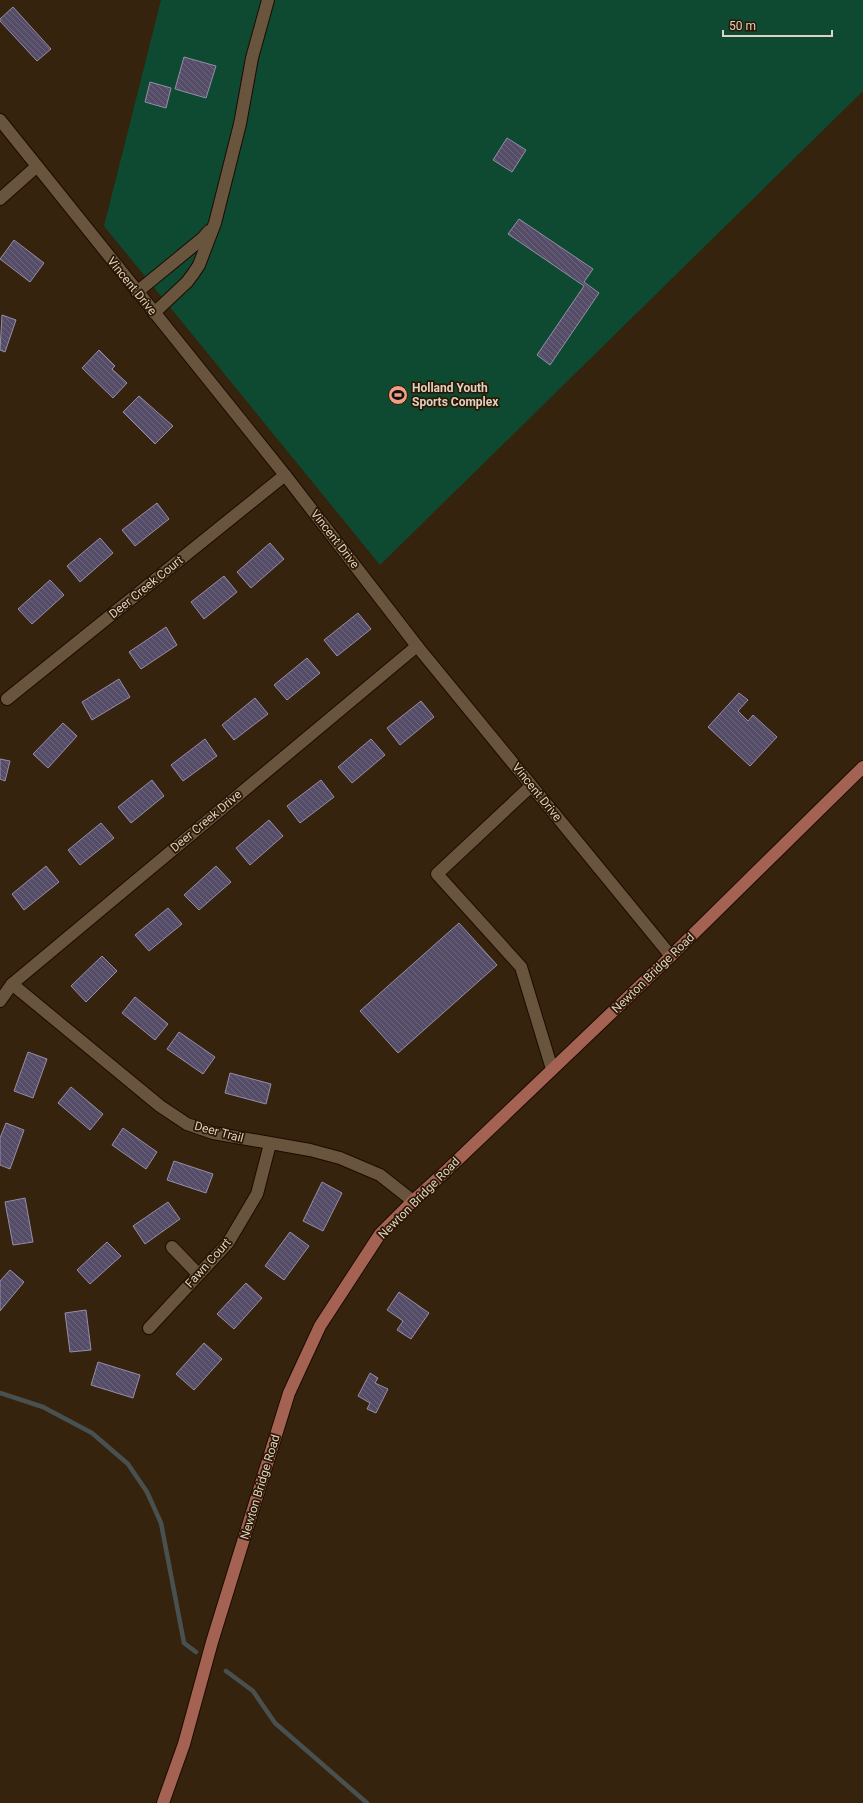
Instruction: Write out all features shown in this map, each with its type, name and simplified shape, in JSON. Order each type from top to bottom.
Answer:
[{"type":"main road","name":"Newton Bridge Road","points":[[163,1803],[184,1744],[212,1642],[289,1393],[320,1326],[349,1279],[380,1234],[413,1201],[671,956],[863,767]]},
{"type":"street","points":[[154,313],[187,282],[193,274],[199,265],[215,223],[240,124],[252,58],[268,0]]},
{"type":"street","name":"Vincent Drive","points":[[0,120],[36,167],[285,475],[417,646],[671,956]]},
{"type":"street","points":[[0,199],[36,167]]},
{"type":"street","points":[[137,292],[203,238],[215,223]]},
{"type":"street","name":"Deer Creek Court","points":[[7,699],[285,475]]},
{"type":"street","name":"Deer Creek Drive","points":[[0,1001],[12,984],[417,646]]},
{"type":"street","points":[[532,786],[437,874],[521,967],[552,1069]]},
{"type":"street","name":"Deer Trail","points":[[12,984],[160,1106],[188,1124],[213,1133],[310,1150],[340,1158],[380,1175],[413,1201]]},
{"type":"street","name":"Fawn Court","points":[[149,1328],[228,1242],[257,1194],[270,1144]]},
{"type":"street","points":[[172,1247],[198,1274]]},
{"type":"green space","name":"Holland Youth Sports Complex","points":[[161,0],[863,0],[863,91],[380,565],[104,226]]},
{"type":"building","points":[[13,7],[51,49],[37,61],[0,21],[0,19]]},
{"type":"building","points":[[184,57],[216,66],[206,98],[175,89]]},
{"type":"building","points":[[150,82],[171,88],[166,108],[145,102]]},
{"type":"building","points":[[507,138],[526,150],[512,172],[493,160]]},
{"type":"building","points":[[519,219],[593,269],[584,282],[599,293],[550,365],[537,355],[584,286],[508,234]]},
{"type":"building","points":[[14,240],[44,263],[30,282],[0,259]]},
{"type":"building","points":[[2,315],[16,320],[5,352],[0,350]]},
{"type":"building","points":[[99,350],[115,366],[112,369],[127,383],[113,398],[82,368]]},
{"type":"building","points":[[139,396],[173,426],[155,444],[123,412]]},
{"type":"building","points":[[157,503],[169,519],[135,546],[122,530]]},
{"type":"building","points":[[100,538],[113,553],[80,582],[67,566]]},
{"type":"building","points":[[270,543],[284,559],[251,588],[237,572]]},
{"type":"building","points":[[224,576],[237,592],[204,619],[191,602]]},
{"type":"building","points":[[50,580],[64,595],[32,624],[18,609]]},
{"type":"building","points":[[358,613],[371,629],[337,656],[324,640]]},
{"type":"building","points":[[166,627],[177,645],[141,669],[129,652]]},
{"type":"building","points":[[307,658],[320,673],[287,700],[274,685]]},
{"type":"building","points":[[119,679],[130,697],[92,720],[82,702]]},
{"type":"building","points":[[739,693],[748,700],[738,711],[748,721],[753,715],[777,737],[750,766],[708,727]]},
{"type":"building","points":[[255,698],[268,714],[234,740],[222,725]]},
{"type":"building","points":[[421,701],[434,717],[400,745],[387,728]]},
{"type":"building","points":[[63,723],[77,736],[48,768],[33,754]]},
{"type":"building","points":[[205,739],[217,756],[183,781],[171,765]]},
{"type":"building","points":[[371,739],[385,755],[352,783],[338,767]]},
{"type":"building","points":[[0,759],[10,761],[5,781],[0,779]]},
{"type":"building","points":[[152,780],[164,796],[131,823],[118,807]]},
{"type":"building","points":[[321,780],[334,797],[300,823],[287,806]]},
{"type":"building","points":[[269,820],[283,836],[250,865],[236,848]]},
{"type":"building","points":[[101,823],[114,838],[80,865],[68,850]]},
{"type":"building","points":[[46,866],[59,882],[24,910],[12,894]]},
{"type":"building","points":[[216,866],[231,882],[199,910],[184,895]]},
{"type":"building","points":[[168,908],[182,924],[149,951],[135,935]]},
{"type":"building","points":[[459,923],[497,965],[398,1053],[360,1011]]},
{"type":"building","points":[[102,956],[117,971],[86,1002],[71,986]]},
{"type":"building","points":[[135,997],[168,1024],[155,1040],[122,1013]]},
{"type":"building","points":[[179,1032],[215,1057],[203,1074],[167,1049]]},
{"type":"building","points":[[28,1052],[47,1059],[33,1098],[14,1091]]},
{"type":"building","points":[[230,1073],[271,1084],[266,1104],[225,1093]]},
{"type":"building","points":[[71,1087],[103,1114],[90,1130],[58,1103]]},
{"type":"building","points":[[6,1123],[24,1130],[10,1169],[0,1165],[0,1138]]},
{"type":"building","points":[[123,1128],[157,1152],[146,1169],[112,1145]]},
{"type":"building","points":[[174,1161],[213,1174],[206,1193],[167,1180]]},
{"type":"building","points":[[322,1182],[342,1193],[323,1231],[303,1221]]},
{"type":"building","points":[[25,1198],[33,1242],[13,1245],[5,1202]]},
{"type":"building","points":[[168,1202],[180,1219],[145,1244],[133,1226]]},
{"type":"building","points":[[290,1232],[309,1246],[284,1280],[265,1266]]},
{"type":"building","points":[[107,1242],[121,1256],[90,1284],[77,1270]]},
{"type":"building","points":[[10,1270],[24,1282],[0,1311],[0,1281]]},
{"type":"building","points":[[246,1283],[262,1298],[234,1329],[217,1314]]},
{"type":"building","points":[[399,1292],[429,1313],[411,1339],[397,1330],[403,1321],[387,1310]]},
{"type":"building","points":[[86,1310],[91,1350],[70,1352],[65,1313]]},
{"type":"building","points":[[204,1343],[222,1359],[194,1390],[176,1374]]},
{"type":"building","points":[[98,1362],[140,1375],[133,1398],[91,1385]]},
{"type":"building","points":[[370,1373],[378,1378],[375,1383],[388,1389],[376,1413],[367,1409],[370,1403],[358,1396]]},
{"type":"waterway","points":[[0,1393],[43,1407],[92,1433],[128,1464],[147,1492],[161,1523],[184,1643],[196,1652]]},
{"type":"waterway","points":[[226,1671],[253,1691],[275,1723],[367,1803]]},
{"type":"place","name":"Holland Youth Sports Complex","points":[[398,395]]}]
